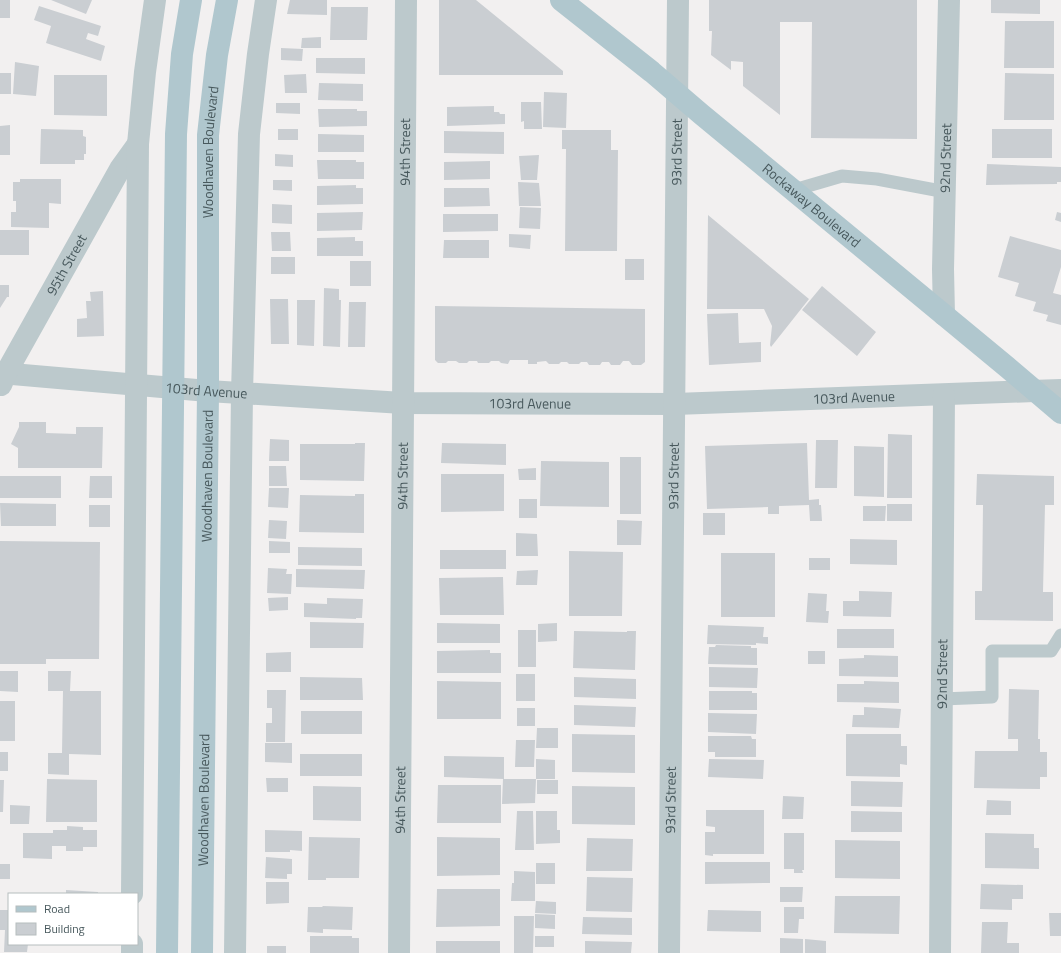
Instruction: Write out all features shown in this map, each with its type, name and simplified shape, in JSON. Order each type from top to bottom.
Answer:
[{"type":"main road","points":[[167,953],[176,134],[182,54],[191,0]]},
{"type":"main road","name":"Woodhaven Boulevard","points":[[202,953],[208,391],[208,135],[217,55],[226,0]]},
{"type":"main road","name":"Rockaway Boulevard","points":[[561,0],[794,190],[1061,413]]},
{"type":"street","points":[[132,893],[138,144],[155,0]]},
{"type":"street","points":[[235,953],[242,392],[249,134],[266,0]]},
{"type":"street","name":"94th Street","points":[[398,953],[406,0]]},
{"type":"street","name":"93rd Street","points":[[669,953],[678,0]]},
{"type":"street","name":"92nd Street","points":[[944,315],[943,269],[946,192],[949,0]]},
{"type":"street","name":"95th Street","points":[[2,378],[120,169],[138,144]]},
{"type":"street","name":"103rd Avenue","points":[[2,378],[136,385],[403,403],[674,404],[1061,390]]},
{"type":"street","name":"92nd Street","points":[[940,953],[944,395]]},
{"type":"lane","points":[[794,190],[842,176],[877,178],[946,192]]},
{"type":"lane","points":[[942,699],[992,697],[992,651],[1050,651],[1061,635]]},
{"type":"building","points":[[0,0],[10,0],[10,18],[0,18]]},
{"type":"building","points":[[51,0],[92,0],[86,14]]},
{"type":"building","points":[[290,0],[327,0],[327,15],[287,14]]},
{"type":"building","points":[[439,0],[476,0],[563,71],[563,75],[439,75]]},
{"type":"building","points":[[709,0],[917,0],[917,139],[811,138],[812,22],[780,22],[780,115],[743,86],[743,62],[731,61],[731,70],[711,55],[712,31],[709,31]]},
{"type":"building","points":[[991,0],[1040,0],[1040,14],[991,13]]},
{"type":"building","points":[[39,6],[101,26],[98,36],[88,33],[86,39],[105,46],[101,61],[46,43],[51,26],[34,20]]},
{"type":"building","points":[[331,7],[368,7],[367,40],[330,40]]},
{"type":"building","points":[[1005,21],[1054,21],[1054,68],[1004,68]]},
{"type":"building","points":[[321,37],[321,48],[301,48],[302,38]]},
{"type":"building","points":[[281,48],[303,49],[302,61],[281,60]]},
{"type":"building","points":[[316,58],[365,58],[365,74],[316,73]]},
{"type":"building","points":[[15,62],[39,66],[36,96],[13,94]]},
{"type":"building","points":[[0,73],[11,73],[11,94],[0,94]]},
{"type":"building","points":[[1005,73],[1054,74],[1054,120],[1004,120]]},
{"type":"building","points":[[306,74],[307,93],[285,93],[284,75]]},
{"type":"building","points":[[54,75],[107,75],[107,116],[54,115]]},
{"type":"building","points":[[319,83],[363,84],[363,101],[318,100]]},
{"type":"building","points":[[544,92],[567,93],[566,128],[543,127]]},
{"type":"building","points":[[521,102],[541,102],[542,129],[524,129],[524,121],[521,122]]},
{"type":"building","points":[[276,103],[300,103],[300,114],[276,113]]},
{"type":"building","points":[[494,106],[494,112],[505,114],[505,124],[447,126],[447,107]]},
{"type":"building","points":[[318,109],[357,109],[357,111],[367,111],[367,126],[319,127]]},
{"type":"building","points":[[10,125],[10,155],[0,155],[0,126]]},
{"type":"building","points":[[41,129],[83,130],[83,136],[86,137],[86,154],[84,154],[84,160],[75,160],[75,164],[40,164]]},
{"type":"building","points":[[278,129],[298,129],[298,140],[278,140]]},
{"type":"building","points":[[992,129],[1052,129],[1052,158],[992,158]]},
{"type":"building","points":[[562,130],[611,130],[611,150],[618,150],[617,251],[565,251],[566,149],[562,149]]},
{"type":"building","points":[[444,131],[504,132],[504,154],[444,153]]},
{"type":"building","points":[[318,134],[364,135],[364,152],[318,152]]},
{"type":"building","points":[[275,154],[293,155],[293,167],[275,166]]},
{"type":"building","points":[[539,155],[537,180],[521,180],[519,156]]},
{"type":"building","points":[[317,160],[356,160],[356,162],[364,162],[364,179],[318,179]]},
{"type":"building","points":[[490,161],[490,179],[444,180],[444,162]]},
{"type":"building","points":[[987,164],[1061,167],[1061,182],[1057,182],[1057,184],[986,185]]},
{"type":"building","points":[[20,179],[61,179],[61,204],[49,203],[49,228],[11,227],[11,212],[16,212],[16,201],[13,201],[13,182],[20,182]]},
{"type":"building","points":[[273,180],[292,180],[292,191],[273,190]]},
{"type":"building","points":[[518,182],[539,183],[541,206],[519,206]]},
{"type":"building","points":[[356,185],[356,188],[363,188],[363,204],[317,205],[317,186]]},
{"type":"building","points":[[444,188],[489,188],[490,206],[444,207]]},
{"type":"building","points":[[272,204],[292,205],[292,224],[272,223]]},
{"type":"building","points":[[520,207],[541,208],[540,229],[519,228]]},
{"type":"building","points":[[363,212],[362,230],[317,231],[317,213]]},
{"type":"building","points":[[1057,212],[1061,213],[1061,222],[1055,220]]},
{"type":"building","points":[[443,214],[498,214],[498,231],[443,232]]},
{"type":"building","points":[[708,215],[809,299],[771,347],[772,326],[764,309],[707,309]]},
{"type":"building","points":[[0,230],[29,230],[29,255],[0,255]]},
{"type":"building","points":[[271,232],[290,232],[291,251],[272,251]]},
{"type":"building","points":[[509,234],[531,235],[530,249],[509,247]]},
{"type":"building","points":[[1010,236],[1061,250],[1061,267],[1053,293],[1061,295],[1061,325],[1046,321],[1048,315],[1033,311],[1036,302],[1015,296],[1019,283],[998,277]]},
{"type":"building","points":[[355,237],[355,241],[363,241],[363,256],[317,256],[317,238]]},
{"type":"building","points":[[444,240],[489,240],[489,258],[443,258]]},
{"type":"building","points":[[271,257],[295,257],[295,274],[271,274]]},
{"type":"building","points":[[625,259],[644,259],[644,280],[625,280]]},
{"type":"building","points":[[350,261],[371,261],[371,286],[350,286]]},
{"type":"building","points":[[0,285],[9,285],[9,297],[7,297],[0,308]]},
{"type":"building","points":[[822,286],[876,332],[857,356],[802,310]]},
{"type":"building","points":[[324,288],[339,289],[339,300],[341,300],[340,347],[323,346]]},
{"type":"building","points":[[103,291],[104,336],[77,337],[77,319],[87,318],[86,301],[91,301],[90,292]]},
{"type":"building","points":[[270,299],[288,299],[289,344],[271,344]]},
{"type":"building","points":[[297,300],[315,300],[314,346],[297,345]]},
{"type":"building","points":[[349,302],[366,302],[365,347],[348,347]]},
{"type":"building","points":[[435,306],[645,309],[645,362],[641,365],[632,365],[629,361],[623,361],[620,365],[611,365],[609,362],[602,362],[600,365],[589,365],[587,362],[581,362],[579,364],[561,362],[559,364],[549,364],[546,361],[537,362],[537,364],[528,364],[528,360],[510,360],[508,364],[501,363],[499,361],[478,363],[477,361],[469,361],[467,363],[459,363],[456,361],[448,361],[446,363],[438,363],[435,360]]},
{"type":"building","points":[[738,313],[739,343],[761,342],[761,362],[709,365],[707,314]]},
{"type":"building","points":[[19,422],[46,422],[46,433],[76,434],[76,427],[103,427],[102,468],[18,468],[18,448],[11,444],[19,427]]},
{"type":"building","points":[[888,434],[912,435],[912,498],[887,498]]},
{"type":"building","points":[[270,439],[289,440],[289,461],[269,461]]},
{"type":"building","points":[[816,440],[838,440],[837,488],[815,488]]},
{"type":"building","points":[[365,443],[364,481],[300,480],[300,444]]},
{"type":"building","points":[[442,443],[506,444],[506,465],[441,463]]},
{"type":"building","points":[[807,443],[809,500],[819,499],[822,521],[810,521],[809,505],[779,506],[779,514],[768,514],[768,507],[707,509],[705,446]]},
{"type":"building","points":[[854,446],[884,447],[884,497],[854,496]]},
{"type":"building","points":[[620,457],[641,457],[641,514],[620,514]]},
{"type":"building","points":[[541,461],[609,462],[609,507],[540,506]]},
{"type":"building","points":[[269,466],[286,466],[287,486],[269,486]]},
{"type":"building","points":[[536,468],[536,480],[519,480],[518,469]]},
{"type":"building","points":[[441,474],[504,474],[504,511],[441,512]]},
{"type":"building","points":[[977,474],[1054,476],[1054,505],[1045,505],[1043,592],[1053,592],[1053,621],[975,620],[975,591],[982,591],[983,505],[976,505]]},
{"type":"building","points":[[0,476],[61,476],[61,498],[0,498]]},
{"type":"building","points":[[90,476],[112,476],[112,498],[89,498]]},
{"type":"building","points":[[269,488],[289,488],[288,508],[268,507]]},
{"type":"building","points":[[355,494],[364,494],[364,533],[299,532],[300,495],[355,496]]},
{"type":"building","points":[[519,499],[537,499],[537,518],[519,518]]},
{"type":"building","points":[[0,503],[56,504],[56,526],[1,526]]},
{"type":"building","points":[[887,504],[912,504],[912,521],[887,521]]},
{"type":"building","points":[[89,505],[110,505],[110,527],[89,527]]},
{"type":"building","points":[[863,506],[886,506],[885,521],[863,521]]},
{"type":"building","points":[[703,513],[725,513],[725,535],[703,535]]},
{"type":"building","points":[[269,520],[287,521],[286,539],[268,538]]},
{"type":"building","points":[[617,520],[642,521],[641,545],[617,545]]},
{"type":"building","points":[[516,533],[537,534],[538,556],[516,556]]},
{"type":"building","points":[[850,539],[897,540],[897,565],[850,564]]},
{"type":"building","points":[[0,541],[100,542],[99,659],[46,659],[46,664],[0,664]]},
{"type":"building","points":[[269,541],[290,542],[290,553],[269,553]]},
{"type":"building","points":[[298,547],[362,548],[362,566],[298,565]]},
{"type":"building","points":[[440,550],[506,550],[506,569],[440,569]]},
{"type":"building","points":[[569,551],[623,552],[622,616],[569,616]]},
{"type":"building","points":[[721,553],[775,553],[775,617],[721,617]]},
{"type":"building","points":[[809,558],[830,558],[830,570],[809,570]]},
{"type":"building","points":[[268,568],[287,569],[286,574],[292,574],[291,594],[267,593]]},
{"type":"building","points":[[296,569],[365,570],[364,589],[296,587]]},
{"type":"building","points":[[538,570],[537,585],[516,585],[517,571]]},
{"type":"building","points":[[503,577],[504,615],[440,615],[439,578]]},
{"type":"building","points":[[859,591],[892,592],[891,617],[843,616],[843,601],[859,601]]},
{"type":"building","points":[[808,593],[827,594],[826,611],[829,611],[828,623],[806,622]]},
{"type":"building","points":[[288,597],[288,610],[269,611],[268,598]]},
{"type":"building","points":[[327,598],[363,599],[362,618],[304,617],[304,603],[327,604]]},
{"type":"building","points":[[310,622],[364,623],[363,648],[310,648]]},
{"type":"building","points":[[437,623],[500,624],[500,643],[437,643]]},
{"type":"building","points":[[557,623],[557,641],[538,642],[538,624]]},
{"type":"building","points":[[708,625],[764,627],[763,637],[768,637],[768,644],[707,644]]},
{"type":"building","points":[[837,629],[894,629],[894,648],[837,648]]},
{"type":"building","points":[[518,630],[536,630],[536,667],[518,667]]},
{"type":"building","points":[[574,631],[636,631],[635,670],[573,668]]},
{"type":"building","points":[[716,645],[751,646],[751,648],[757,648],[757,665],[708,664],[709,647],[715,647]]},
{"type":"building","points":[[490,650],[490,653],[501,653],[501,673],[437,673],[437,651]]},
{"type":"building","points":[[808,651],[825,651],[825,664],[808,664]]},
{"type":"building","points":[[291,652],[291,672],[266,672],[266,653]]},
{"type":"building","points":[[864,655],[898,656],[898,677],[839,676],[839,659],[864,658]]},
{"type":"building","points":[[709,667],[758,668],[757,688],[709,687]]},
{"type":"building","points":[[0,671],[18,671],[18,692],[0,691]]},
{"type":"building","points":[[48,671],[71,671],[70,691],[101,691],[101,755],[69,754],[69,775],[48,774],[48,753],[62,753],[63,691],[48,691]]},
{"type":"building","points":[[516,674],[535,674],[535,701],[516,701]]},
{"type":"building","points":[[300,677],[362,678],[363,700],[300,700]]},
{"type":"building","points":[[574,677],[636,679],[636,699],[574,697]]},
{"type":"building","points":[[437,681],[501,682],[501,719],[437,719]]},
{"type":"building","points":[[864,681],[899,682],[899,703],[837,702],[837,684],[864,684]]},
{"type":"building","points":[[1009,689],[1039,690],[1038,739],[1040,739],[1040,752],[1047,752],[1047,777],[1040,777],[1040,789],[974,788],[975,751],[1018,751],[1018,739],[1008,739]]},
{"type":"building","points":[[267,690],[286,690],[285,742],[266,742],[266,723],[272,723],[272,708],[267,708]]},
{"type":"building","points":[[709,691],[752,691],[752,693],[757,693],[757,710],[709,710]]},
{"type":"building","points":[[0,701],[15,701],[15,741],[0,741]]},
{"type":"building","points":[[574,705],[636,707],[635,727],[574,725]]},
{"type":"building","points":[[864,707],[901,709],[899,728],[852,727],[853,715],[864,715]]},
{"type":"building","points":[[517,708],[535,708],[535,726],[517,726]]},
{"type":"building","points":[[301,711],[362,711],[362,734],[301,734]]},
{"type":"building","points":[[708,713],[757,714],[756,734],[708,732]]},
{"type":"building","points":[[537,728],[558,728],[558,748],[536,748]]},
{"type":"building","points":[[572,734],[635,735],[635,773],[572,772]]},
{"type":"building","points":[[846,734],[901,734],[901,746],[907,746],[907,765],[900,764],[900,777],[846,776]]},
{"type":"building","points":[[708,736],[751,736],[752,739],[756,739],[756,757],[715,757],[715,752],[708,752]]},
{"type":"building","points":[[516,740],[535,740],[534,767],[515,767]]},
{"type":"building","points":[[265,743],[292,743],[292,763],[265,762]]},
{"type":"building","points":[[0,752],[8,752],[8,771],[0,771]]},
{"type":"building","points":[[300,754],[362,754],[362,776],[300,776]]},
{"type":"building","points":[[444,756],[504,757],[504,779],[444,777]]},
{"type":"building","points":[[536,759],[555,760],[555,779],[536,779]]},
{"type":"building","points":[[709,759],[764,760],[763,779],[708,777]]},
{"type":"building","points":[[266,778],[288,778],[288,792],[267,792]]},
{"type":"building","points":[[47,779],[97,780],[97,822],[46,822]]},
{"type":"building","points":[[503,779],[536,779],[535,803],[502,804]]},
{"type":"building","points":[[0,780],[4,780],[3,812],[0,812]]},
{"type":"building","points":[[537,780],[558,780],[558,794],[537,794]]},
{"type":"building","points":[[851,781],[903,782],[902,807],[851,806]]},
{"type":"building","points":[[438,785],[501,785],[501,823],[437,823]]},
{"type":"building","points":[[313,786],[361,787],[361,821],[313,820]]},
{"type":"building","points":[[572,786],[635,787],[635,825],[572,824]]},
{"type":"building","points":[[783,796],[804,797],[803,819],[782,819]]},
{"type":"building","points":[[987,800],[1011,801],[1011,815],[986,815]]},
{"type":"building","points":[[10,805],[30,806],[29,824],[10,824]]},
{"type":"building","points":[[706,810],[764,810],[764,854],[705,855],[705,832],[715,832],[715,827],[706,826]]},
{"type":"building","points":[[517,811],[533,811],[534,850],[515,850]]},
{"type":"building","points":[[536,811],[557,811],[557,830],[560,830],[560,843],[536,844]]},
{"type":"building","points":[[851,811],[902,812],[902,832],[851,832]]},
{"type":"building","points":[[67,826],[83,827],[83,830],[97,830],[97,847],[83,847],[83,851],[66,851],[66,846],[52,846],[52,859],[23,858],[23,833],[53,833],[53,830],[67,830]]},
{"type":"building","points":[[265,830],[302,831],[302,851],[290,850],[290,852],[265,852]]},
{"type":"building","points":[[784,833],[804,833],[803,873],[794,873],[794,869],[784,869]]},
{"type":"building","points":[[985,833],[1034,834],[1034,848],[1039,848],[1039,869],[985,868]]},
{"type":"building","points":[[309,837],[360,838],[359,878],[326,878],[326,880],[308,880]]},
{"type":"building","points":[[437,837],[500,838],[500,875],[437,876]]},
{"type":"building","points":[[587,838],[633,839],[632,871],[586,871]]},
{"type":"building","points":[[835,840],[900,841],[900,879],[835,878]]},
{"type":"building","points":[[266,857],[292,859],[292,874],[287,874],[287,879],[265,878]]},
{"type":"building","points":[[705,862],[770,862],[770,883],[705,884]]},
{"type":"building","points":[[536,863],[555,863],[555,884],[536,884]]},
{"type":"building","points":[[0,864],[10,864],[10,879],[0,879]]},
{"type":"building","points":[[514,871],[535,872],[535,901],[511,901]]},
{"type":"building","points":[[587,877],[633,878],[632,912],[586,911]]},
{"type":"building","points":[[266,882],[289,882],[289,903],[266,904]]},
{"type":"building","points":[[981,884],[1023,885],[1023,899],[1012,899],[1012,910],[980,909]]},
{"type":"building","points":[[780,887],[803,887],[802,902],[780,902]]},
{"type":"building","points":[[437,889],[500,889],[500,926],[436,927]]},
{"type":"building","points":[[66,890],[98,892],[98,893],[66,893]]},
{"type":"building","points":[[835,896],[900,896],[899,934],[834,933]]},
{"type":"building","points":[[536,901],[556,902],[556,914],[535,913]]},
{"type":"building","points":[[308,907],[353,907],[352,930],[323,929],[323,933],[307,932]]},
{"type":"building","points":[[784,907],[804,907],[804,919],[799,919],[798,933],[784,933]]},
{"type":"building","points":[[0,910],[8,910],[8,930],[0,930]]},
{"type":"building","points":[[708,910],[761,911],[761,932],[707,931]]},
{"type":"building","points":[[1049,913],[1061,913],[1061,936],[1050,936]]},
{"type":"building","points":[[535,914],[555,915],[555,929],[535,928]]},
{"type":"building","points":[[514,916],[534,916],[533,953],[514,953]]},
{"type":"building","points":[[583,917],[632,918],[632,935],[582,934]]},
{"type":"building","points":[[982,922],[1008,922],[1007,943],[1019,943],[1019,953],[981,953]]},
{"type":"building","points":[[5,930],[8,930],[8,945],[28,945],[27,952],[4,952]]},
{"type":"building","points":[[310,936],[352,936],[352,938],[359,938],[359,953],[310,953]]},
{"type":"building","points":[[535,936],[554,936],[554,947],[535,947]]},
{"type":"building","points":[[780,938],[803,939],[803,953],[780,953]]},
{"type":"building","points":[[805,939],[826,941],[826,953],[805,953]]},
{"type":"building","points":[[436,941],[500,941],[500,953],[436,953]]},
{"type":"building","points":[[585,941],[632,942],[631,953],[585,953]]},
{"type":"building","points":[[267,946],[286,946],[286,953],[267,953]]}]
